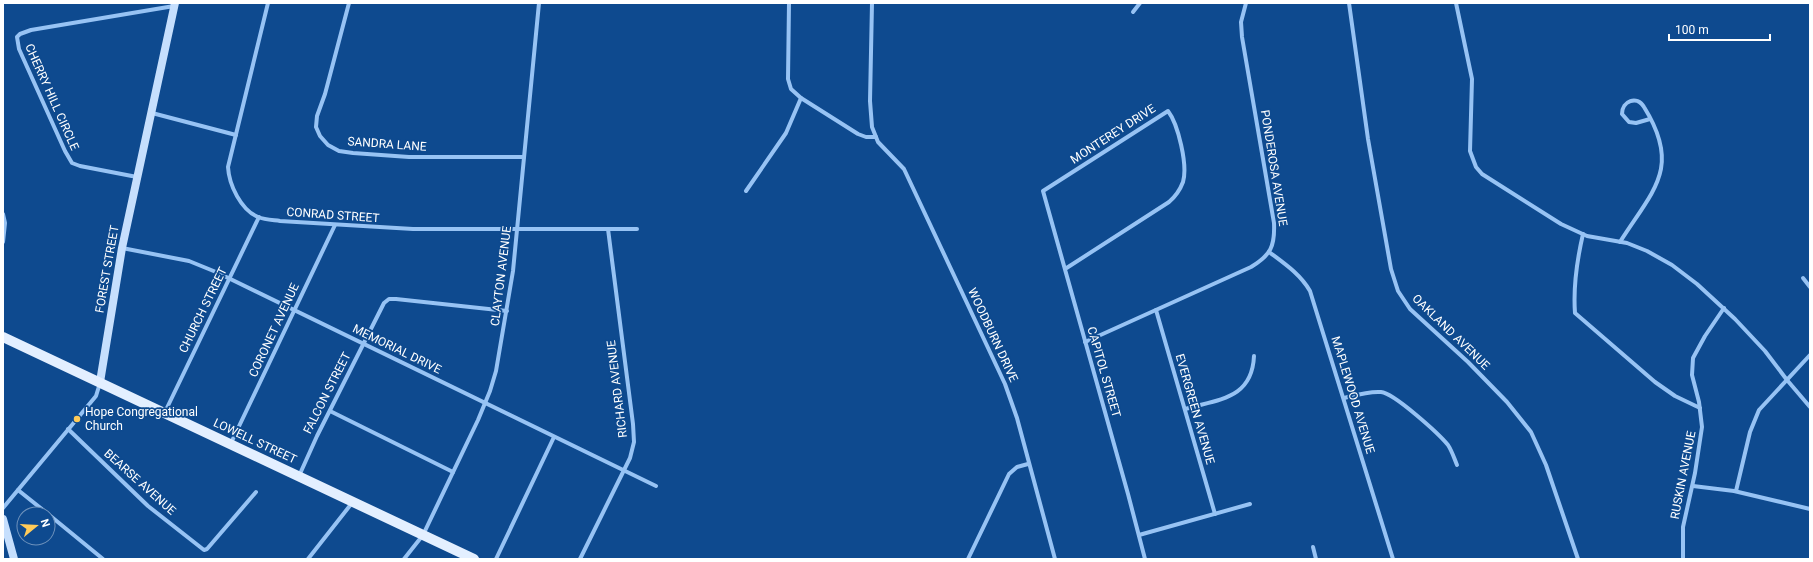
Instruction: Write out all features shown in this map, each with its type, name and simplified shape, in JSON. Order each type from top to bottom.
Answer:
[{"type":"main road","name":"LOWELL STREET","points":[[3,337],[165,412],[474,559]]},
{"type":"street","name":"CONRAD STREET","points":[[268,3],[228,167],[228,176],[232,186],[249,212],[259,217],[280,221],[413,229],[637,229]]},
{"type":"street","name":"SANDRA LANE","points":[[349,3],[325,94],[317,116],[316,127],[320,136],[328,145],[339,151],[409,158],[524,157]]},
{"type":"street","name":"CLAYTON AVENUE","points":[[404,559],[423,535],[485,403],[496,371],[507,311],[517,230],[540,3]]},
{"type":"street","points":[[789,3],[789,82],[791,89],[801,98],[858,134],[866,137],[876,137]]},
{"type":"street","name":"WOODBURN DRIVE","points":[[872,3],[870,109],[872,127],[876,137],[904,169],[999,369],[1011,400],[1055,559]]},
{"type":"street","points":[[1133,12],[1140,3]]},
{"type":"street","name":"PONDEROSA AVENUE","points":[[1246,3],[1241,22],[1242,37],[1274,223],[1274,241],[1270,252]]},
{"type":"street","name":"OAKLAND AVENUE","points":[[1348,3],[1369,146],[1391,269],[1398,291],[1410,308],[1468,362],[1507,402],[1531,432],[1546,465],[1578,559]]},
{"type":"street","points":[[1456,3],[1472,79],[1470,151],[1476,167],[1482,174],[1543,214],[1583,234],[1620,242],[1647,251],[1672,265],[1697,284],[1724,308],[1765,351],[1786,379],[1810,406]]},
{"type":"street","name":"FOREST STREET","points":[[3,508],[96,396],[100,382],[122,248],[174,4]]},
{"type":"street","name":"CHERRY HILL CIRCLE","points":[[138,177],[80,166],[70,160],[19,49],[17,37],[20,34],[31,30],[174,4]]},
{"type":"street","points":[[746,191],[786,134],[794,118],[801,98]]},
{"type":"street","points":[[1620,242],[1655,187],[1662,172],[1663,151],[1650,119],[1643,105],[1637,100],[1629,101],[1623,106],[1622,114],[1630,122],[1650,119]]},
{"type":"street","name":"MONTEREY DRIVE","points":[[1043,191],[1168,111],[1173,117],[1184,167],[1183,181],[1177,194],[1169,202],[1065,269]]},
{"type":"street","points":[[151,113],[236,135]]},
{"type":"street","name":"CAPITOL STREET","points":[[1043,191],[1145,559]]},
{"type":"street","points":[[3,214],[3,242]]},
{"type":"street","name":"CHURCH STREET","points":[[165,412],[259,217]]},
{"type":"street","name":"CORONET AVENUE","points":[[231,444],[335,225]]},
{"type":"street","name":"RICHARD AVENUE","points":[[580,559],[624,471],[632,451],[634,433],[608,229]]},
{"type":"street","points":[[1583,234],[1575,275],[1573,297],[1575,313],[1655,382],[1675,396],[1700,408]]},
{"type":"street","name":"MEMORIAL DRIVE","points":[[122,248],[189,261],[230,279],[656,486]]},
{"type":"street","points":[[1086,342],[1251,267],[1262,260],[1270,252]]},
{"type":"street","name":"MAPLEWOOD AVENUE","points":[[1270,252],[1297,273],[1305,281],[1310,291],[1393,559]]},
{"type":"street","points":[[1803,278],[1810,286]]},
{"type":"street","name":"FALCON STREET","points":[[299,476],[317,436],[379,310],[384,303],[389,300],[507,311]]},
{"type":"street","name":"RUSKIN AVENUE","points":[[1682,559],[1683,528],[1693,486],[1702,427],[1700,408],[1692,375],[1694,358],[1705,336],[1724,308]]},
{"type":"street","name":"EVERGREEN AVENUE","points":[[1156,310],[1216,514]]},
{"type":"street","points":[[1736,491],[1750,432],[1759,410],[1786,379],[1810,355]]},
{"type":"street","points":[[1185,409],[1236,394],[1248,381],[1252,372],[1254,356]]},
{"type":"street","points":[[1344,398],[1372,392],[1388,394],[1408,408],[1448,445],[1457,465]]},
{"type":"street","points":[[330,411],[453,472]]},
{"type":"street","name":"BEARSE AVENUE","points":[[68,429],[148,506],[201,548],[207,550],[256,492]]},
{"type":"street","points":[[496,559],[554,437]]},
{"type":"street","points":[[968,559],[1009,474],[1017,467],[1028,464]]},
{"type":"street","points":[[1693,486],[1736,491],[1810,509]]},
{"type":"street","points":[[18,490],[38,506]]},
{"type":"street","points":[[308,559],[353,502]]},
{"type":"street","points":[[1139,536],[1250,504]]},
{"type":"street","points":[[3,519],[14,559]]},
{"type":"street","points":[[56,521],[103,559]]},
{"type":"street","points":[[1313,547],[1316,559]]},
{"type":"place","name":"Hope Congregational Church","points":[[77,419]]}]
